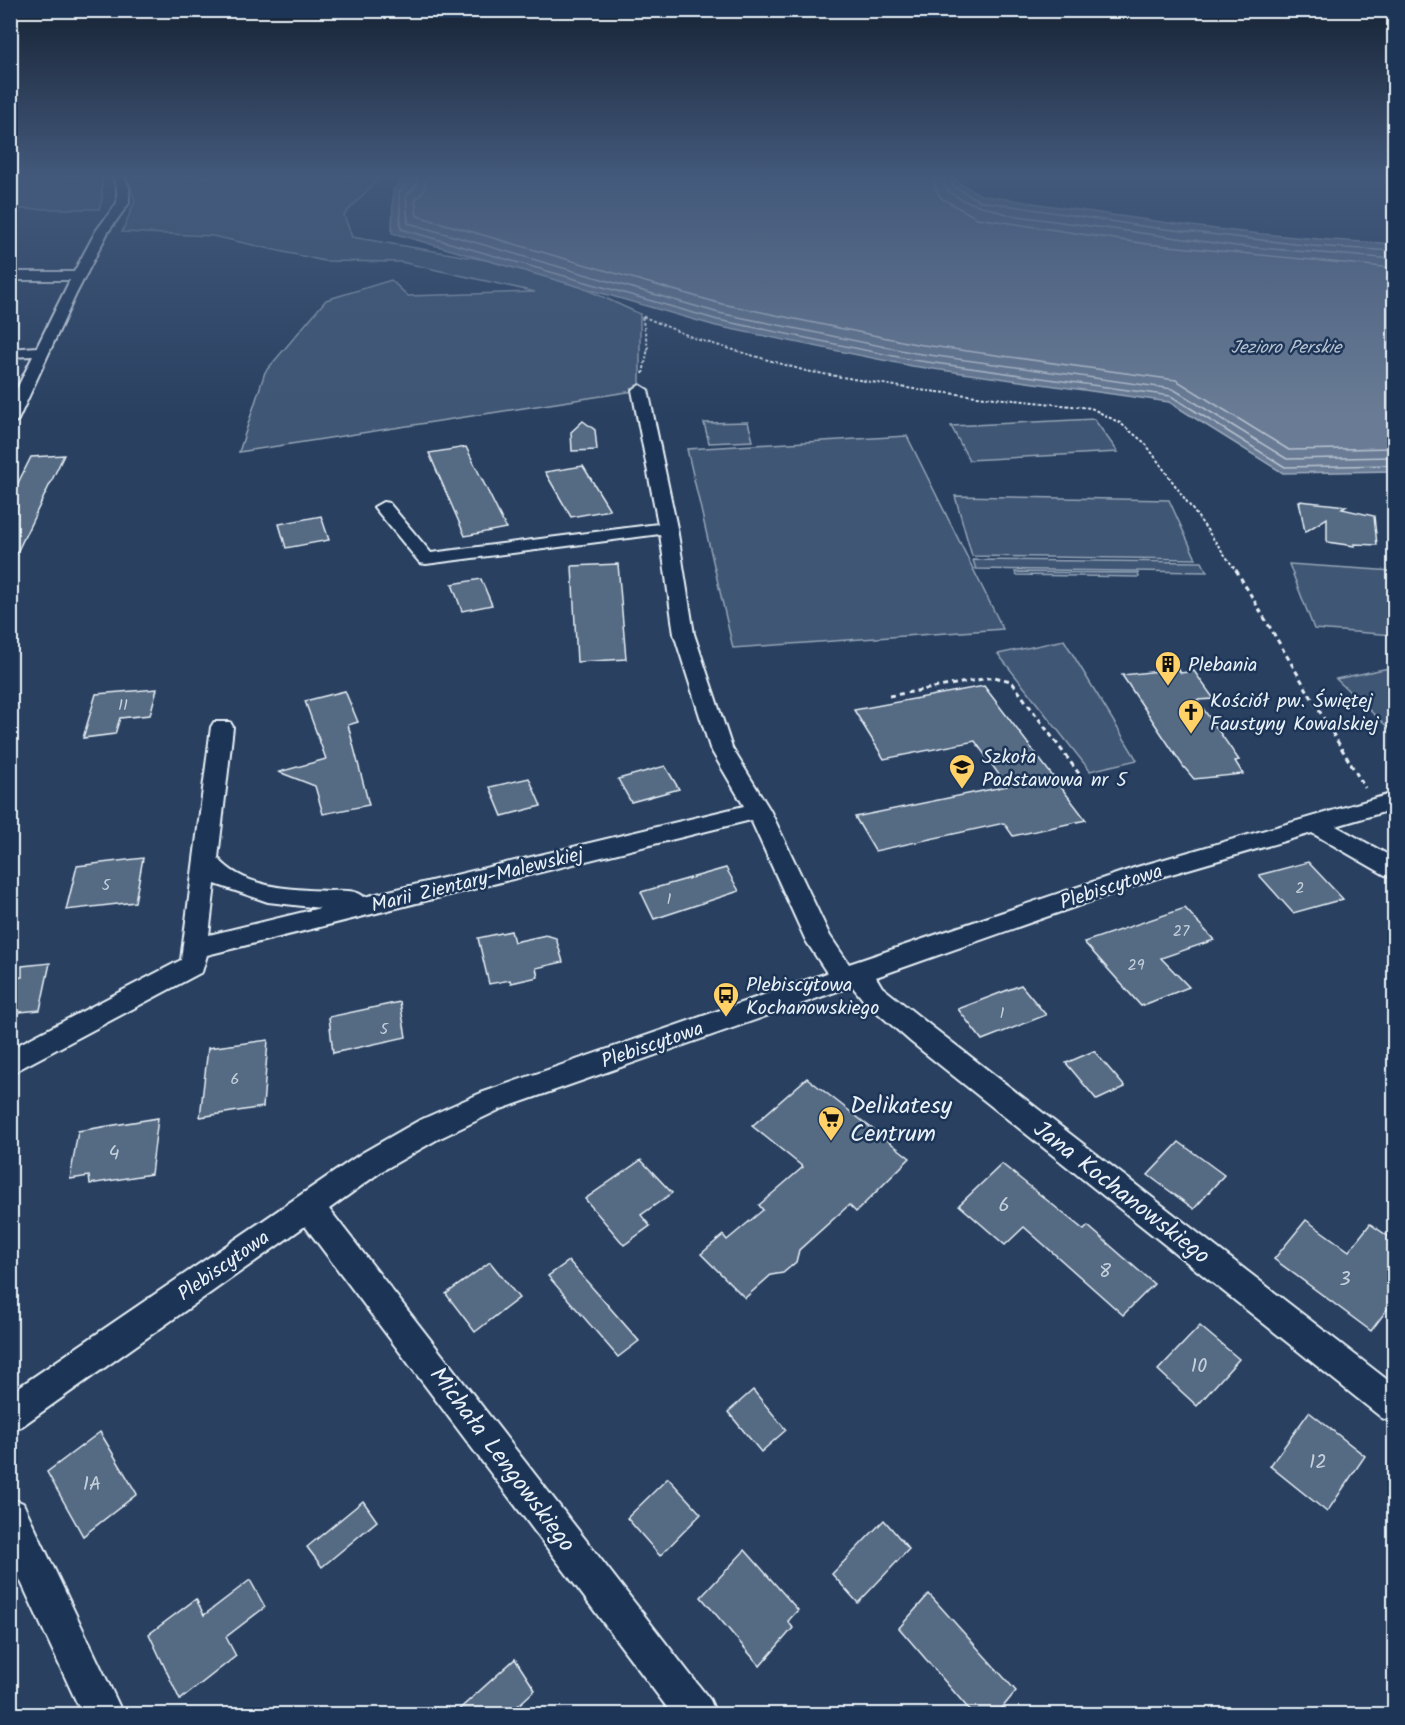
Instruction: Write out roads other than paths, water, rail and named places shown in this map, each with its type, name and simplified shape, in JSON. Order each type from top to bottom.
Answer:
[{"type":"street","points":[[10,420],[41,351],[88,256]]},
{"type":"street","points":[[10,276],[78,276]]},
{"type":"street","points":[[10,353],[41,351]]},
{"type":"street","points":[[640,390],[668,528],[684,634],[721,748],[758,810],[819,941],[850,975]]},
{"type":"street","points":[[383,507],[426,560],[668,528]]},
{"type":"street","points":[[10,1063],[193,965],[222,727]]},
{"type":"street","name":"Plebiscytowa","points":[[10,1414],[372,1162],[428,1130],[491,1101],[1146,873],[1385,804]]},
{"type":"street","name":"Marii Zientary-Malewskiej","points":[[195,948],[758,810]]},
{"type":"street","points":[[1314,824],[1395,869]]},
{"type":"street","points":[[206,860],[219,876],[254,889],[310,899],[378,903]]},
{"type":"street","name":"Jana Kochanowskiego","points":[[850,975],[921,1034],[1395,1406]]},
{"type":"street","name":"Michała Lengowskiego","points":[[308,1206],[696,1714]]},
{"type":"street","points":[[10,1516],[103,1714]]},
{"type":"water","name":"Jezioro Perskie","points":[[474,256],[1394,256],[1394,471],[1283,473],[1169,402],[912,366],[716,326]]},
{"type":"place","name":"Plebania","points":[[1168,687]]},
{"type":"place","name":"Kościół pw. Świętej Faustyny Kowalskiej","points":[[1191,735]]},
{"type":"place","name":"Szkoła Podstawowa nr 5","points":[[962,790]]},
{"type":"place","name":"Plebiscytowa Kochanowskiego","points":[[726,1018]]},
{"type":"place","name":"Delikatesy Centrum","points":[[831,1142]]}]
